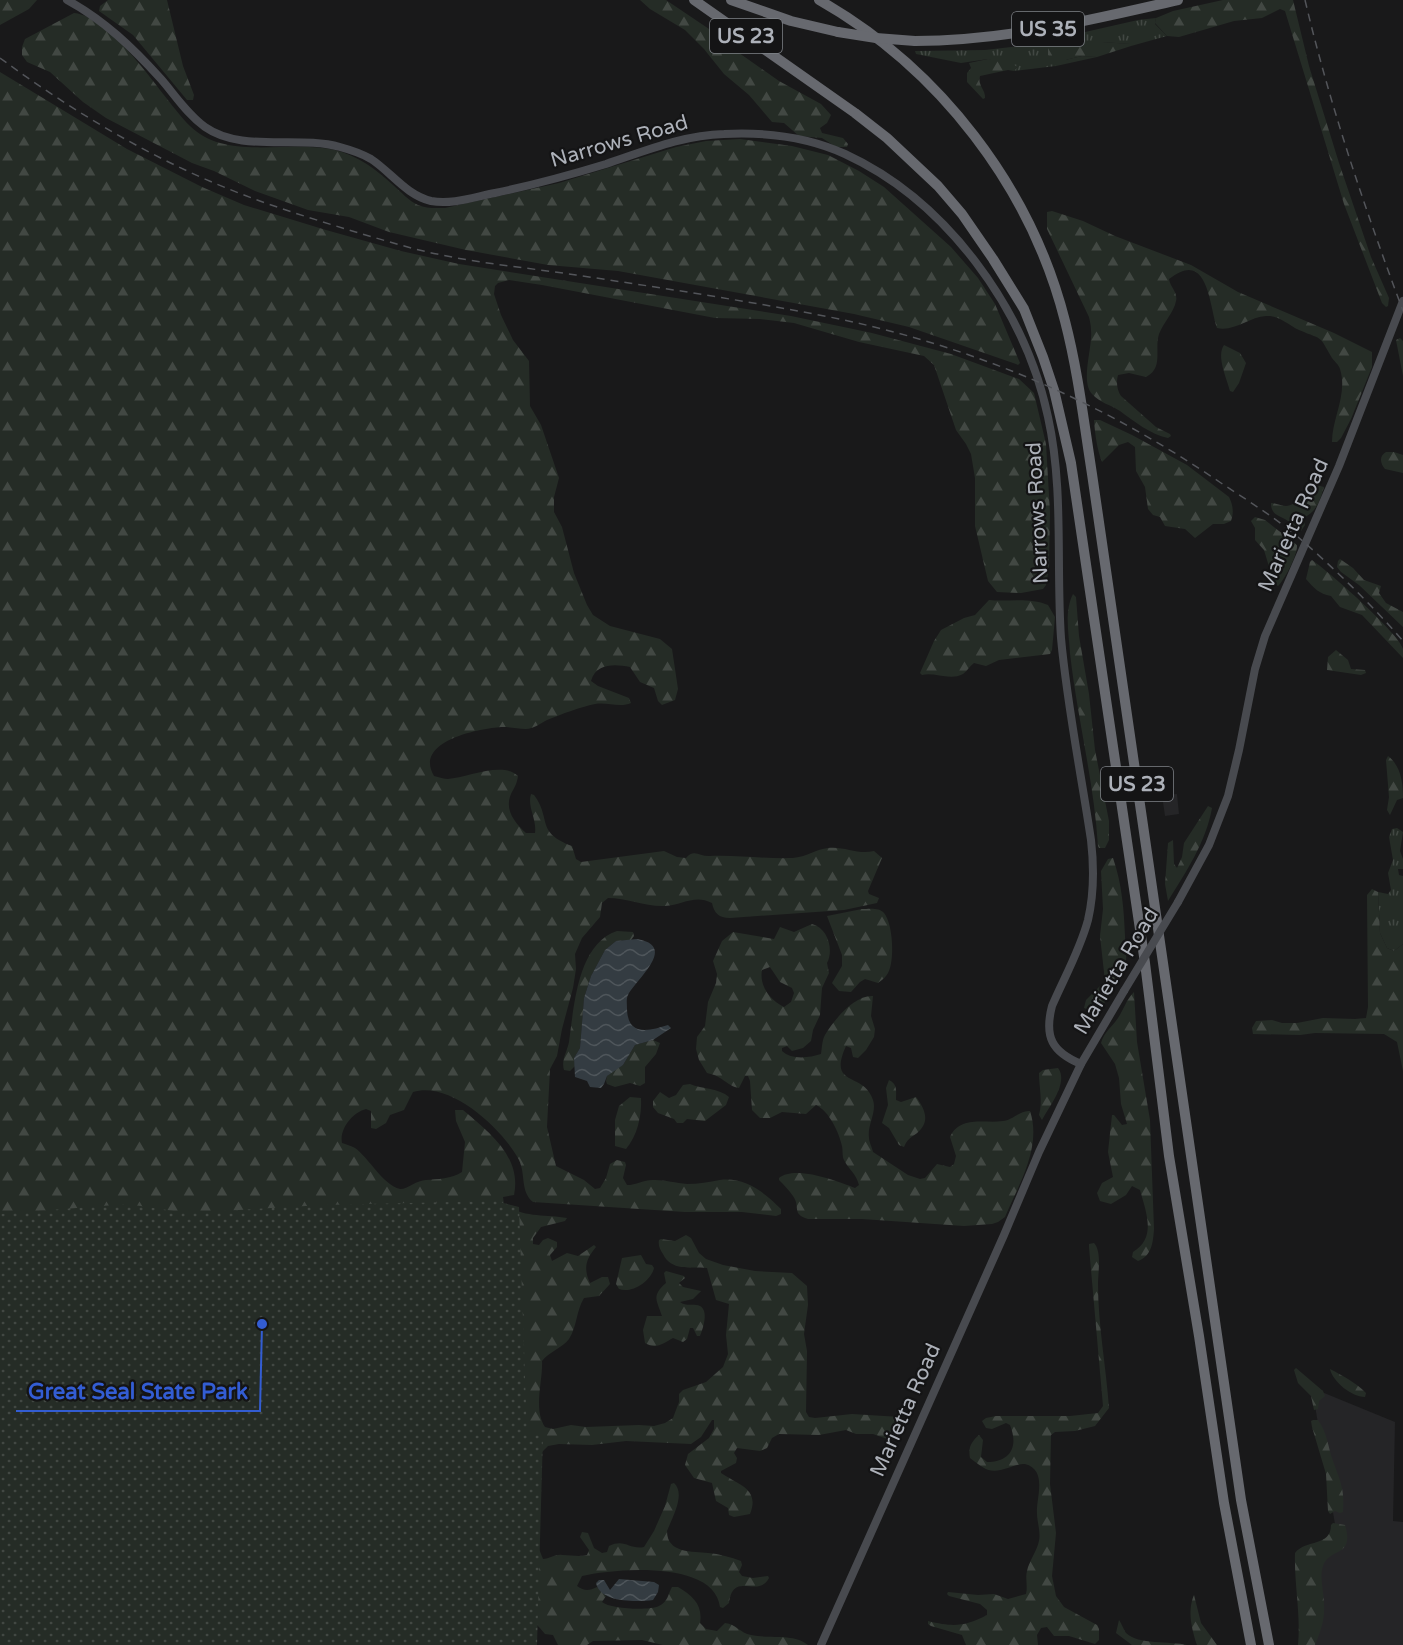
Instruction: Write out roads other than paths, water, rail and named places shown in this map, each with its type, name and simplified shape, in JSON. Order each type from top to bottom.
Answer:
[{"type":"highway","name":"US 23","points":[[694,0],[855,113],[887,138],[938,186],[962,214],[1024,309],[1043,357],[1063,422],[1071,463],[1145,963],[1169,1156],[1224,1503],[1251,1645]]},
{"type":"highway","name":"US 35","points":[[730,0],[791,21],[838,32],[915,41],[960,40],[1016,34],[1178,0]]},
{"type":"highway","name":"US 23","points":[[819,0],[862,27],[892,50],[935,90],[970,130],[991,159],[1022,211],[1053,281],[1065,321],[1092,474],[1241,1500],[1269,1645]]},
{"type":"street","name":"Narrows Road","points":[[67,0],[87,10],[108,26],[136,52],[195,119],[214,133],[226,138],[320,143],[345,148],[372,160],[407,189],[426,200],[453,201],[508,190],[572,175],[670,142],[695,137],[720,134],[762,134],[802,141],[844,153],[903,189],[951,234],[996,292],[1017,328],[1042,393],[1052,438],[1057,481],[1061,638],[1091,840],[1093,872],[1088,919],[1052,1006],[1049,1031],[1050,1038],[1058,1050],[1069,1059],[1081,1064]]},
{"type":"street","name":"Marietta Road","points":[[820,1645],[1004,1235],[1038,1152],[1081,1064],[1178,902],[1209,845],[1228,796],[1255,669],[1265,636],[1339,466],[1403,301]]},
{"type":"water","points":[[637,939],[649,943],[654,949],[654,956],[645,973],[628,995],[628,1018],[635,1028],[641,1030],[668,1025],[671,1028],[653,1040],[635,1045],[623,1065],[607,1076],[601,1088],[590,1087],[587,1081],[575,1077],[574,1058],[580,1048],[584,998],[591,976],[605,950],[616,941]]},
{"type":"water","points":[[619,1579],[654,1582],[659,1585],[658,1592],[653,1600],[620,1600],[604,1594],[596,1583],[604,1580],[610,1590]]},
{"type":"railway","points":[[1305,0],[1349,157],[1403,311]]},
{"type":"railway","points":[[0,58],[87,117],[148,152],[244,195],[333,225],[409,247],[454,257],[725,298],[869,326],[976,357],[1027,377],[1077,400],[1174,452],[1270,516],[1298,537],[1339,574],[1403,641]]},
{"type":"place","name":"Great Seal State Park","points":[[262,1324]]}]
